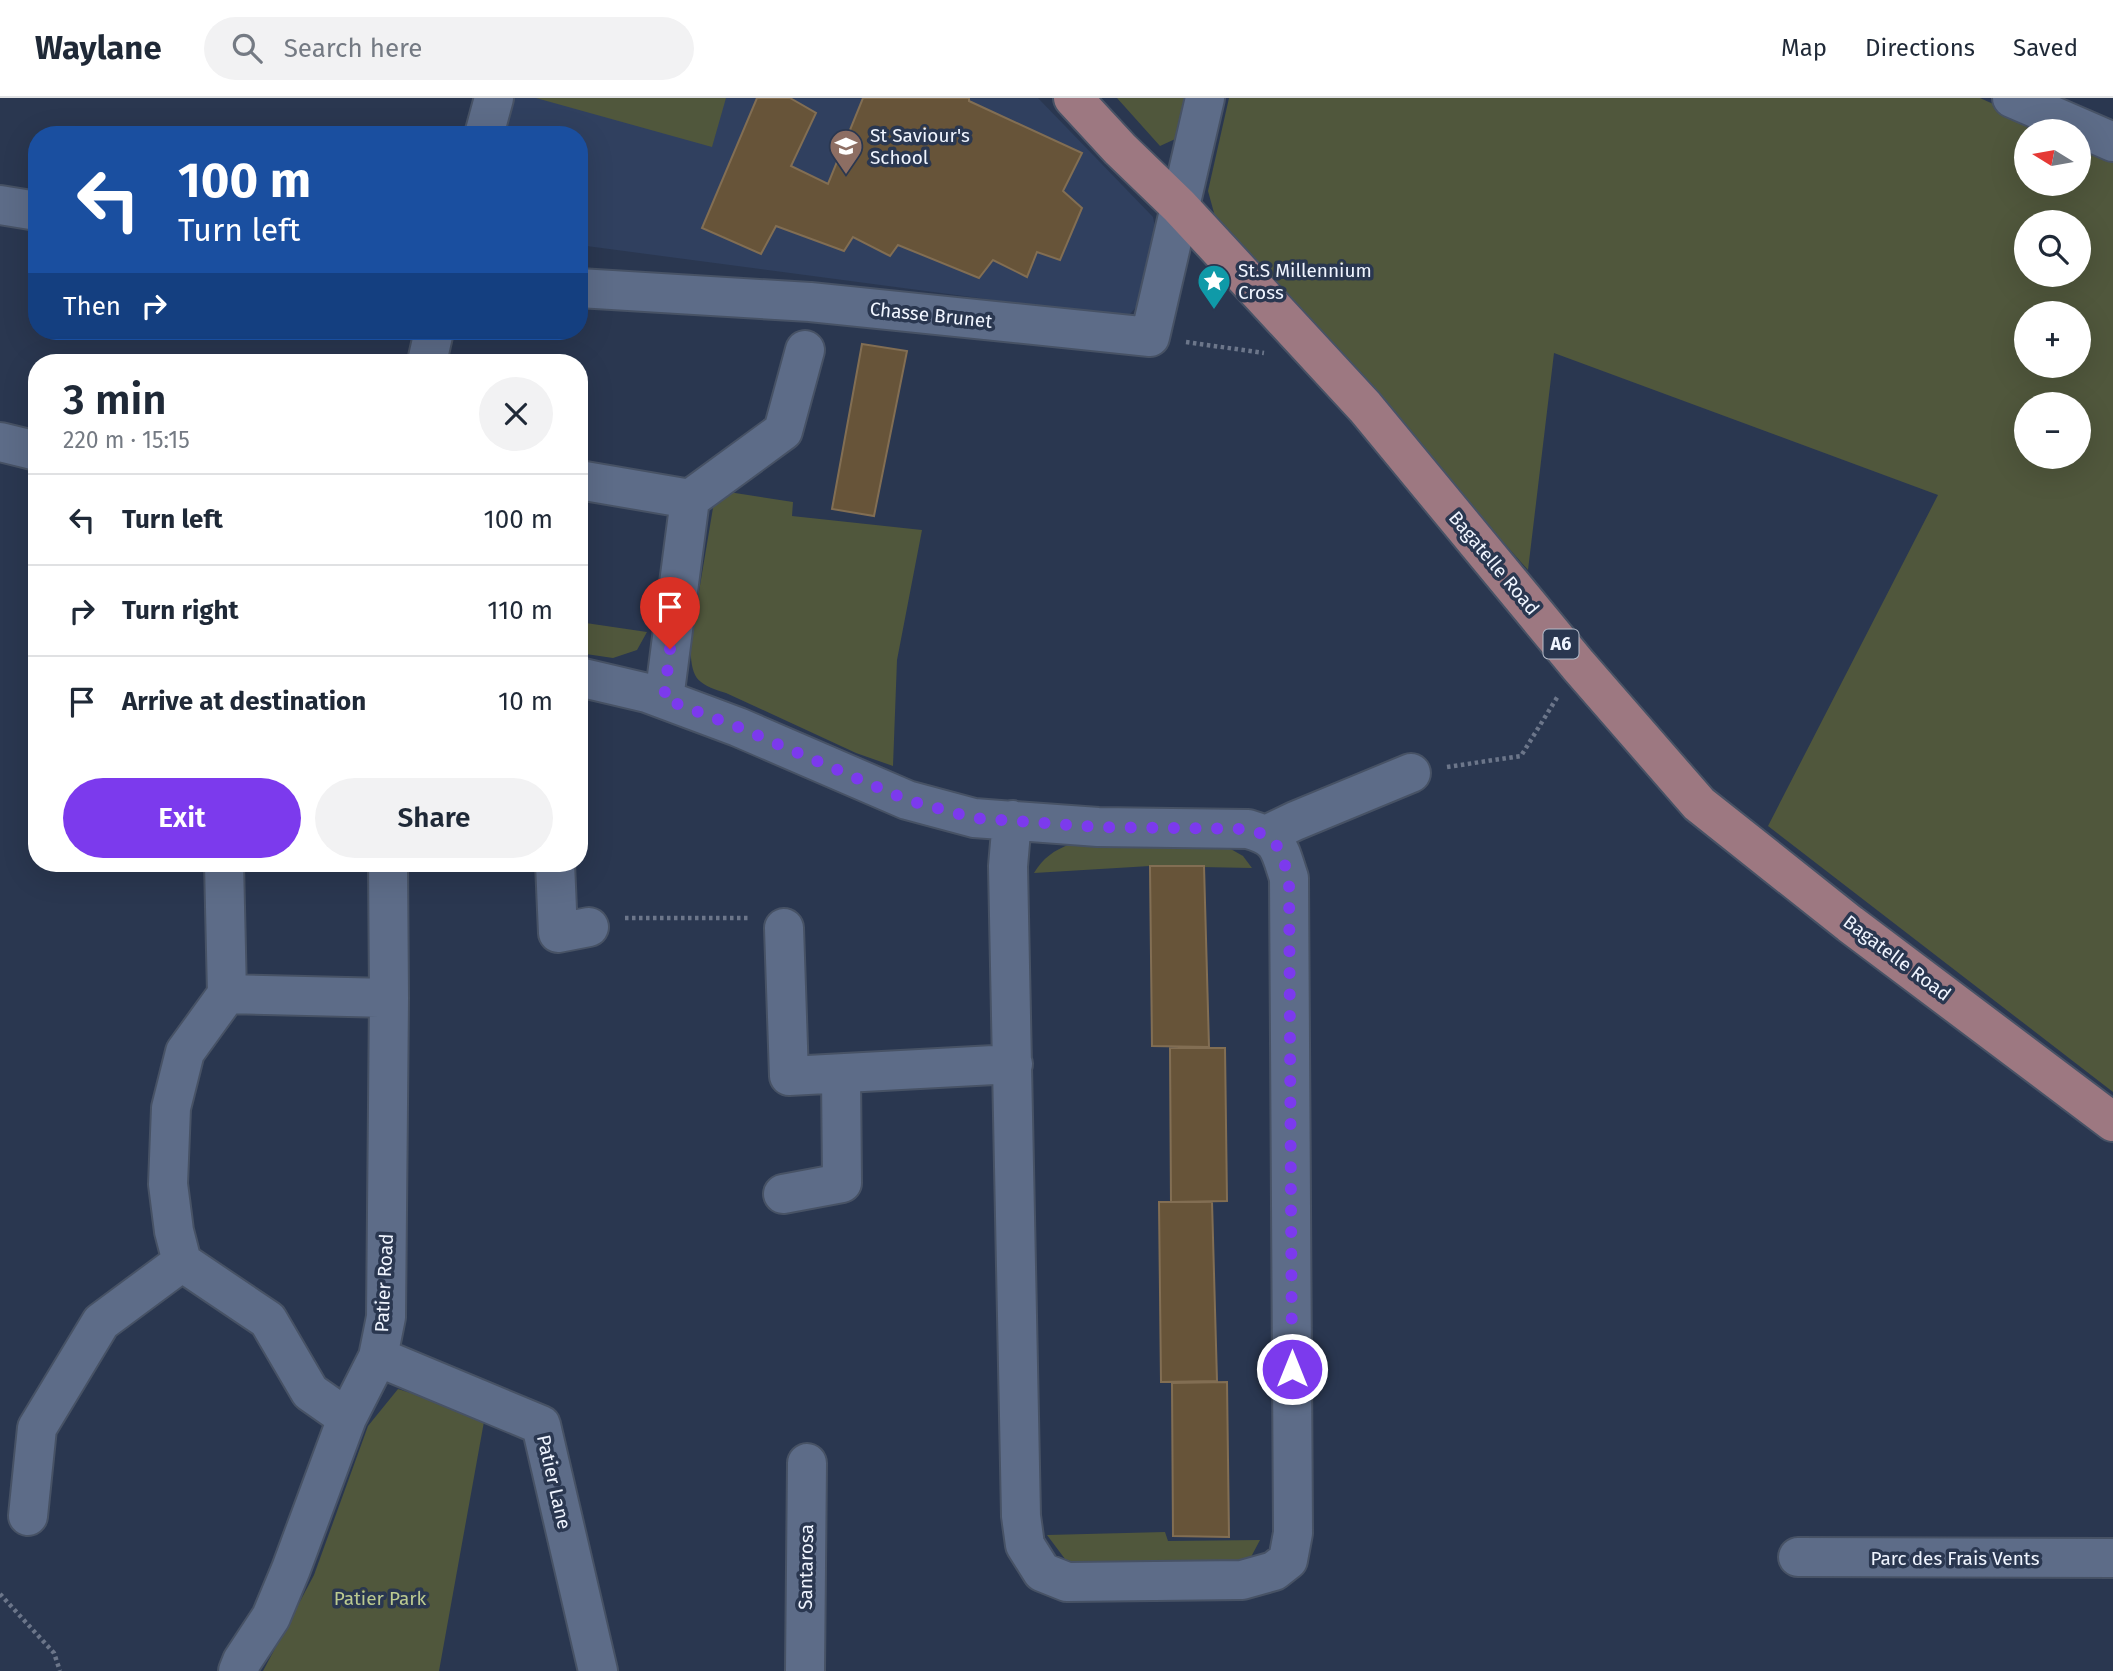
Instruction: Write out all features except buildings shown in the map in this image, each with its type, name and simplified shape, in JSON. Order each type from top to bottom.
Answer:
[{"type":"main road","name":"Bagatelle Road","points":[[1073,98],[1120,149],[1179,206],[1365,407],[1578,665],[1699,804],[1850,924],[2113,1122]]},
{"type":"street","points":[[486,126],[494,98]]},
{"type":"street","points":[[1150,337],[1205,98]]},
{"type":"street","points":[[2026,101],[2113,142]]},
{"type":"street","points":[[0,205],[28,210]]},
{"type":"street","name":"Chasse Brunet","points":[[588,289],[810,302],[1150,337]]},
{"type":"street","points":[[664,699],[690,499],[783,430],[805,350]]},
{"type":"street","points":[[0,442],[28,449]]},
{"type":"street","points":[[588,482],[690,499]]},
{"type":"street","points":[[588,679],[664,699],[738,727],[907,800],[974,818],[1012,820],[1098,827],[1248,829],[1268,834],[1279,848],[1289,878],[1293,1533],[1287,1560],[1274,1572],[1242,1580],[1067,1583],[1042,1572],[1025,1545],[1021,1516],[1008,866],[1012,820]]},
{"type":"street","points":[[1268,834],[1411,773]]},
{"type":"street","points":[[224,872],[227,994],[185,1052],[171,1108],[168,1184],[174,1231],[182,1262],[268,1320],[310,1392],[347,1418]]},
{"type":"street","name":"Patier Road","points":[[238,1671],[271,1617],[347,1418],[378,1357],[386,1317],[388,872]]},
{"type":"street","points":[[555,872],[558,933],[589,927]]},
{"type":"street","points":[[783,928],[789,1076],[1013,1064]]},
{"type":"street","points":[[227,994],[389,998]]},
{"type":"street","points":[[783,1194],[842,1183],[841,1074]]},
{"type":"street","points":[[27,1516],[37,1428],[101,1322],[182,1262]]},
{"type":"street","name":"Patier Lane","points":[[378,1357],[541,1425],[598,1671]]},
{"type":"street","name":"Santarosa","points":[[805,1671],[807,1462]]},
{"type":"street","name":"Parc des Frais Vents","points":[[1798,1557],[2113,1558]]},
{"type":"path","points":[[1150,337],[1282,356],[1307,344]]},
{"type":"path","points":[[1411,773],[1521,756],[1578,665]]},
{"type":"path","points":[[589,927],[607,918],[756,918],[783,928]]},
{"type":"path","points":[[0,1594],[54,1653],[60,1671]]},
{"type":"shaded area","name":"St Saviour's School","points":[[508,98],[1038,98],[1153,217],[1155,227],[1137,306],[1130,314],[1122,317],[588,246],[588,126],[501,126]]},
{"type":"green space","points":[[536,98],[726,98],[712,147]]},
{"type":"green space","points":[[1117,98],[1192,98],[1184,135],[1160,146]]},
{"type":"green space","points":[[1229,98],[1980,98],[2026,119],[2014,119],[2014,196],[2091,196],[2091,148],[2113,158],[2113,1092],[1768,826],[1938,495],[1554,353],[1528,570],[1216,220],[1208,191]]},
{"type":"green space","points":[[716,490],[793,502],[792,516],[922,530],[897,660],[893,766],[856,753],[707,686],[697,678],[692,665],[690,645]]},
{"type":"green space","points":[[588,623],[647,632],[637,650],[613,658],[588,654]]},
{"type":"green space","points":[[1071,844],[1229,848],[1243,856],[1252,868],[1150,866],[1034,873],[1050,855]]},
{"type":"green space","name":"Patier Park","points":[[398,1389],[485,1416],[439,1671],[263,1671],[314,1575],[368,1426]]},
{"type":"green space","points":[[1165,1532],[1168,1541],[1260,1540],[1251,1557],[1227,1563],[1084,1566],[1065,1559],[1047,1535]]},
{"type":"place","name":"St Saviour's School","points":[[846,176]]},
{"type":"place","name":"St.S Millennium Cross","points":[[1214,311]]},
{"type":"route","points":[[670,649],[664,699],[738,727],[907,800],[974,818],[1098,827],[1248,829],[1268,834],[1279,848],[1289,878],[1292,1369]]}]
